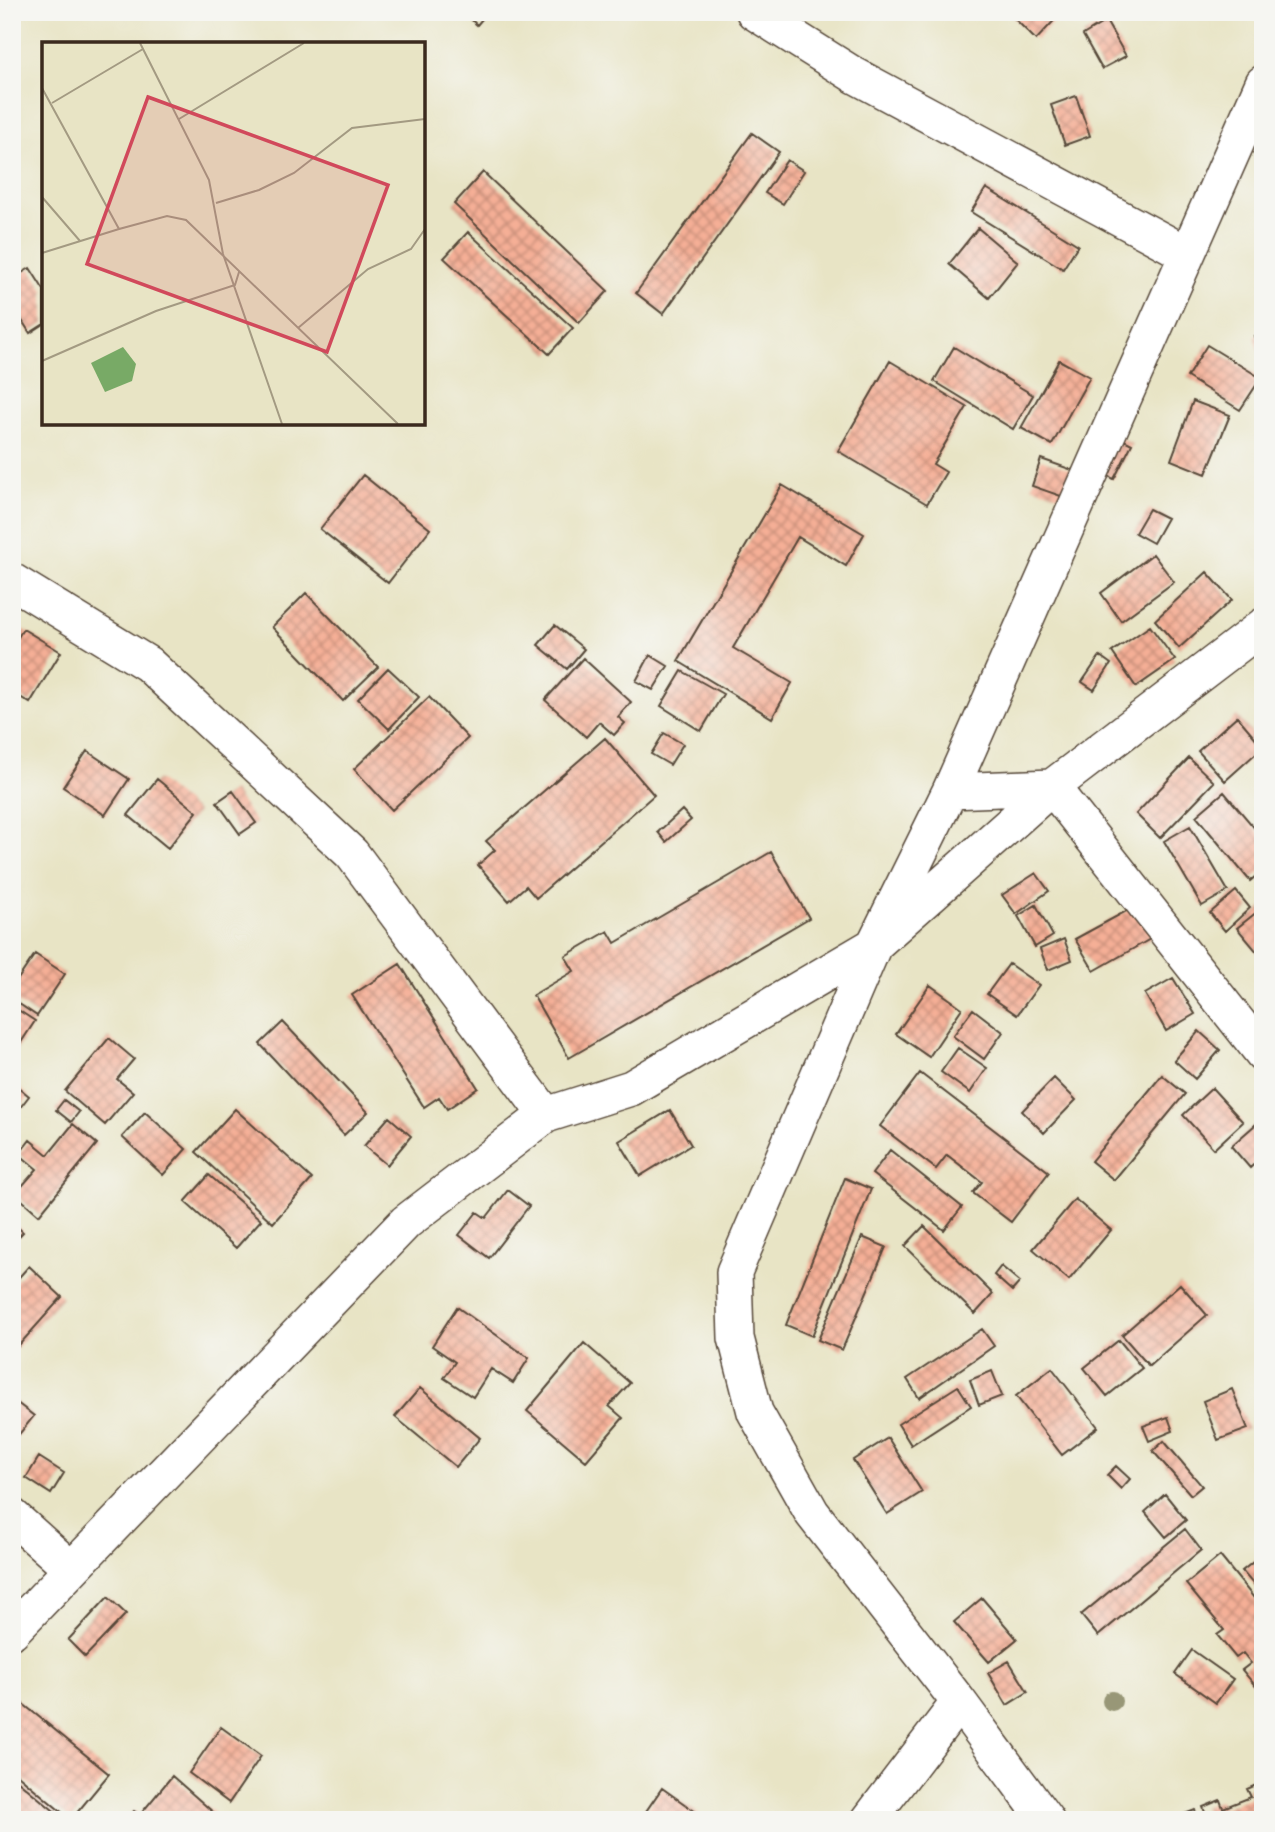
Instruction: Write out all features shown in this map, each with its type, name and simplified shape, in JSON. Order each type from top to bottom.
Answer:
[{"type":"street","points":[[754,12],[853,75],[1187,254]]},
{"type":"street","points":[[1046,1820],[959,1702],[813,1514],[755,1412],[736,1338],[734,1272],[874,945],[950,791],[1263,83]]},
{"type":"street","points":[[12,581],[148,664],[352,854],[547,1115]]},
{"type":"street","points":[[12,1631],[406,1222],[547,1115],[631,1088],[874,945],[1052,787],[1263,626]]},
{"type":"street","points":[[950,791],[1052,787]]},
{"type":"street","points":[[1052,787],[1263,1054]]},
{"type":"street","points":[[12,1517],[70,1568]]},
{"type":"street","points":[[869,1820],[959,1702]]},
{"type":"building","points":[[463,12],[488,12],[477,25]]},
{"type":"building","points":[[1008,12],[1062,12],[1036,40]]},
{"type":"building","points":[[1106,21],[1126,56],[1102,69],[1083,35]]},
{"type":"building","points":[[1076,96],[1090,136],[1065,145],[1051,105]]},
{"type":"building","points":[[752,133],[779,152],[663,314],[636,293]]},
{"type":"building","points":[[787,160],[804,171],[783,204],[765,193]]},
{"type":"building","points":[[483,172],[608,291],[579,323],[454,204]]},
{"type":"building","points":[[986,188],[1078,245],[1063,269],[971,212]]},
{"type":"building","points":[[978,228],[1018,262],[989,298],[949,264]]},
{"type":"building","points":[[468,232],[573,328],[549,354],[444,258]]},
{"type":"building","points":[[30,268],[42,287],[42,325],[30,333],[12,305],[12,279]]},
{"type":"building","points":[[1263,333],[1263,360],[1262,360],[1254,336]]},
{"type":"building","points":[[1207,345],[1261,378],[1240,410],[1187,377]]},
{"type":"building","points":[[954,347],[1033,395],[1013,429],[934,381]]},
{"type":"building","points":[[1059,360],[1090,377],[1052,445],[1021,428]]},
{"type":"building","points":[[890,361],[967,407],[933,464],[946,472],[927,504],[838,451]]},
{"type":"building","points":[[1193,401],[1230,415],[1206,474],[1171,460]]},
{"type":"building","points":[[1116,436],[1132,444],[1114,479],[1098,470]]},
{"type":"building","points":[[1041,459],[1084,474],[1075,501],[1032,486]]},
{"type":"building","points":[[363,475],[430,529],[388,583],[320,529]]},
{"type":"building","points":[[782,485],[864,534],[846,566],[798,537],[733,648],[792,683],[772,718],[678,661]]},
{"type":"building","points":[[1149,509],[1167,518],[1153,543],[1135,533]]},
{"type":"building","points":[[1153,554],[1174,582],[1121,621],[1101,593]]},
{"type":"building","points":[[1207,572],[1232,600],[1179,648],[1155,620]]},
{"type":"building","points":[[306,593],[378,667],[343,701],[272,627]]},
{"type":"building","points":[[555,625],[584,649],[567,669],[538,645]]},
{"type":"building","points":[[1150,626],[1175,660],[1136,687],[1112,652]]},
{"type":"building","points":[[23,629],[61,652],[30,703],[12,692],[12,647]]},
{"type":"building","points":[[650,655],[668,666],[653,690],[636,681]]},
{"type":"building","points":[[1100,656],[1111,664],[1094,690],[1082,682]]},
{"type":"building","points":[[583,658],[631,702],[618,717],[625,723],[614,735],[599,722],[586,737],[545,700]]},
{"type":"building","points":[[388,668],[419,697],[389,729],[358,699]]},
{"type":"building","points":[[682,671],[723,694],[701,731],[661,706]]},
{"type":"building","points":[[429,697],[468,738],[392,810],[354,769]]},
{"type":"building","points":[[1237,716],[1263,747],[1225,781],[1198,751]]},
{"type":"building","points":[[664,733],[683,744],[670,765],[651,754]]},
{"type":"building","points":[[605,738],[654,795],[536,898],[526,886],[509,901],[478,865],[495,850],[486,841]]},
{"type":"building","points":[[87,751],[129,779],[105,815],[63,787]]},
{"type":"building","points":[[1189,758],[1214,782],[1160,838],[1136,814]]},
{"type":"building","points":[[157,779],[197,812],[168,848],[128,815]]},
{"type":"building","points":[[233,791],[256,823],[240,834],[217,802]]},
{"type":"building","points":[[1224,792],[1263,838],[1263,870],[1250,881],[1196,816]]},
{"type":"building","points":[[682,810],[691,820],[666,842],[658,832]]},
{"type":"building","points":[[1190,826],[1228,891],[1202,906],[1164,841]]},
{"type":"building","points":[[771,852],[809,918],[569,1058],[533,995],[574,971],[565,956],[608,931],[615,943]]},
{"type":"building","points":[[1036,873],[1049,891],[1016,914],[1002,895]]},
{"type":"building","points":[[1236,891],[1250,908],[1225,931],[1210,913]]},
{"type":"building","points":[[1141,903],[1159,934],[1094,971],[1075,939]]},
{"type":"building","points":[[1036,905],[1053,936],[1035,947],[1018,916]]},
{"type":"building","points":[[1263,907],[1263,959],[1237,928]]},
{"type":"building","points":[[1064,939],[1072,960],[1048,970],[1040,949]]},
{"type":"building","points":[[35,954],[65,974],[37,1016],[12,999],[12,988]]},
{"type":"building","points":[[400,964],[478,1088],[447,1109],[439,1097],[424,1107],[352,995]]},
{"type":"building","points":[[1009,964],[1039,985],[1017,1015],[987,994]]},
{"type":"building","points":[[1173,978],[1195,1014],[1166,1031],[1145,994]]},
{"type":"building","points":[[930,985],[962,1008],[929,1057],[896,1034]]},
{"type":"building","points":[[12,1006],[35,1021],[16,1050],[12,1047]]},
{"type":"building","points":[[973,1009],[1003,1032],[984,1059],[953,1036]]},
{"type":"building","points":[[283,1022],[368,1112],[344,1135],[260,1044]]},
{"type":"building","points":[[1199,1031],[1220,1050],[1195,1079],[1174,1060]]},
{"type":"building","points":[[109,1038],[134,1059],[117,1079],[133,1092],[105,1125],[65,1091]]},
{"type":"building","points":[[958,1048],[987,1068],[970,1093],[941,1072]]},
{"type":"building","points":[[920,1073],[1049,1172],[1011,1222],[973,1193],[982,1182],[947,1155],[936,1169],[880,1126]]},
{"type":"building","points":[[1162,1075],[1185,1094],[1114,1180],[1091,1161]]},
{"type":"building","points":[[1054,1078],[1076,1100],[1044,1133],[1022,1111]]},
{"type":"building","points":[[12,1082],[29,1096],[12,1118]]},
{"type":"building","points":[[1212,1088],[1243,1122],[1214,1149],[1183,1115]]},
{"type":"building","points":[[64,1100],[79,1112],[71,1122],[56,1110]]},
{"type":"building","points":[[235,1109],[312,1179],[273,1223],[196,1152]]},
{"type":"building","points":[[670,1110],[691,1145],[640,1176],[619,1141]]},
{"type":"building","points":[[145,1112],[186,1149],[163,1175],[122,1137]]},
{"type":"building","points":[[389,1117],[411,1136],[387,1165],[364,1146]]},
{"type":"building","points":[[1263,1118],[1263,1156],[1250,1168],[1231,1146]]},
{"type":"building","points":[[73,1124],[97,1144],[39,1215],[15,1194],[37,1169],[19,1154],[30,1140],[48,1155]]},
{"type":"building","points":[[890,1150],[962,1207],[944,1230],[872,1174]]},
{"type":"building","points":[[209,1175],[261,1220],[236,1248],[185,1202]]},
{"type":"building","points":[[845,1178],[871,1189],[812,1336],[786,1325]]},
{"type":"building","points":[[508,1190],[529,1206],[489,1258],[459,1235],[477,1212],[486,1218]]},
{"type":"building","points":[[1075,1199],[1111,1230],[1069,1280],[1033,1249]]},
{"type":"building","points":[[12,1222],[23,1232],[12,1244]]},
{"type":"building","points":[[924,1226],[993,1294],[975,1314],[905,1246]]},
{"type":"building","points":[[862,1237],[886,1247],[842,1350],[818,1340]]},
{"type":"building","points":[[29,1266],[62,1297],[12,1353],[12,1285]]},
{"type":"building","points":[[1001,1266],[1020,1282],[1012,1291],[994,1275]]},
{"type":"building","points":[[1180,1284],[1207,1315],[1149,1366],[1122,1335]]},
{"type":"building","points":[[457,1307],[529,1358],[513,1383],[491,1369],[473,1397],[444,1378],[455,1362],[432,1346]]},
{"type":"building","points":[[982,1329],[994,1346],[919,1398],[907,1379]]},
{"type":"building","points":[[1119,1340],[1142,1368],[1107,1396],[1084,1368]]},
{"type":"building","points":[[584,1343],[630,1383],[609,1406],[623,1418],[586,1461],[527,1411]]},
{"type":"building","points":[[1052,1368],[1098,1427],[1062,1455],[1016,1396]]},
{"type":"building","points":[[992,1371],[1002,1396],[979,1405],[970,1380]]},
{"type":"building","points":[[958,1386],[971,1406],[911,1445],[898,1424]]},
{"type":"building","points":[[420,1388],[480,1438],[456,1467],[395,1417]]},
{"type":"building","points":[[1232,1389],[1248,1429],[1218,1440],[1203,1401]]},
{"type":"building","points":[[12,1399],[34,1416],[12,1443]]},
{"type":"building","points":[[1168,1417],[1173,1431],[1149,1441],[1143,1426]]},
{"type":"building","points":[[888,1438],[922,1492],[887,1514],[853,1460]]},
{"type":"building","points":[[1164,1441],[1202,1486],[1191,1495],[1153,1451]]},
{"type":"building","points":[[39,1457],[64,1473],[51,1494],[26,1478]]},
{"type":"building","points":[[1116,1466],[1130,1479],[1121,1489],[1107,1475]]},
{"type":"building","points":[[1165,1494],[1186,1520],[1166,1537],[1145,1512]]},
{"type":"building","points":[[1185,1529],[1201,1550],[1098,1636],[1081,1615]]},
{"type":"building","points":[[1263,1554],[1263,1596],[1242,1571]]},
{"type":"building","points":[[1220,1556],[1263,1609],[1263,1695],[1242,1670],[1251,1663],[1243,1653],[1236,1658],[1217,1635],[1224,1630],[1186,1584]]},
{"type":"building","points":[[108,1597],[126,1614],[85,1657],[68,1640]]},
{"type":"building","points":[[982,1598],[1017,1639],[989,1662],[954,1622]]},
{"type":"building","points":[[1192,1650],[1233,1679],[1216,1703],[1175,1674]]},
{"type":"building","points":[[1009,1661],[1028,1692],[1007,1705],[988,1673]]},
{"type":"building","points":[[17,1699],[109,1774],[71,1820],[12,1770],[12,1705]]},
{"type":"building","points":[[221,1727],[261,1756],[229,1803],[189,1773]]},
{"type":"building","points":[[12,1776],[65,1820],[12,1820]]},
{"type":"building","points":[[172,1776],[222,1820],[126,1820],[134,1811],[140,1815]]},
{"type":"building","points":[[1263,1782],[1263,1820],[1208,1820],[1203,1807],[1220,1800],[1223,1808],[1251,1797],[1247,1789]]},
{"type":"building","points":[[662,1788],[707,1820],[640,1820]]},
{"type":"building","points":[[1195,1810],[1199,1820],[1169,1820]]}]
